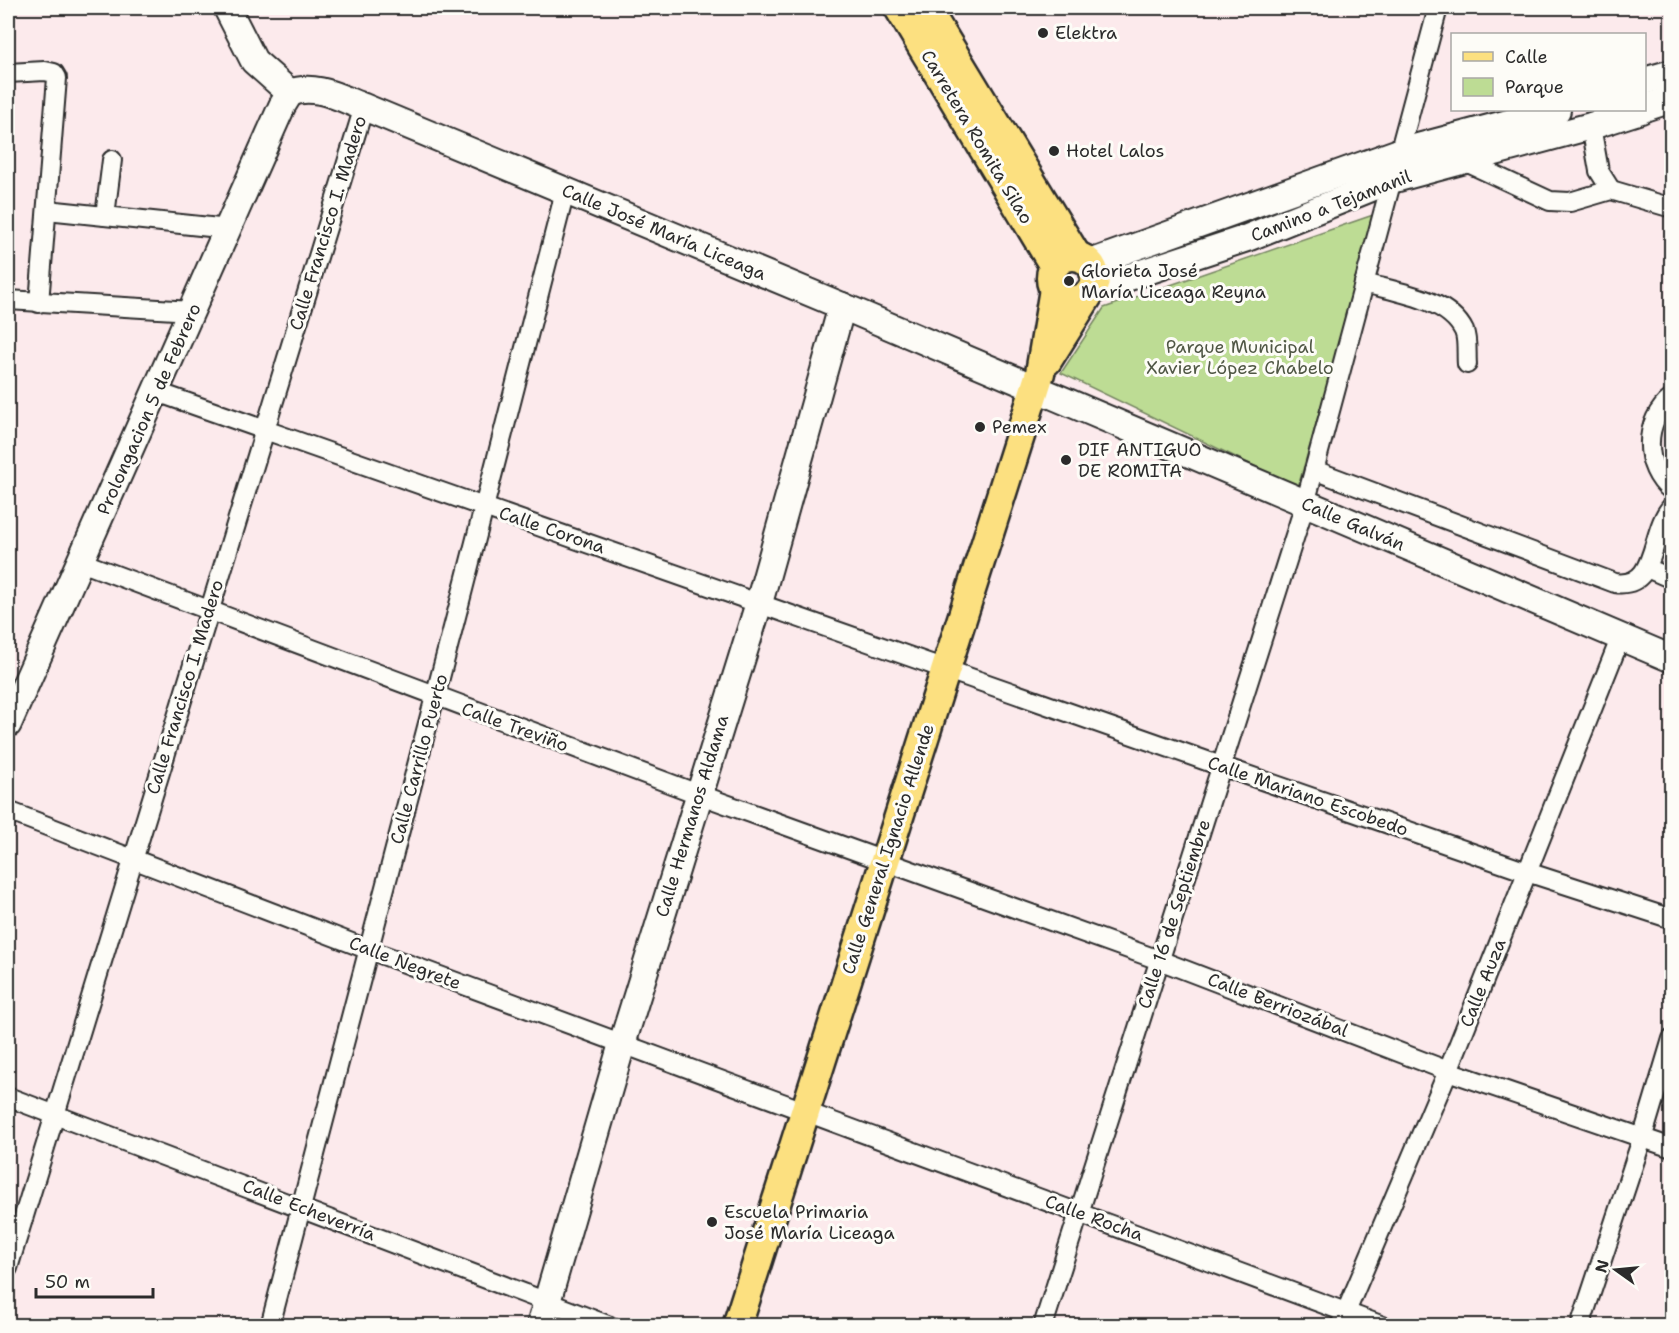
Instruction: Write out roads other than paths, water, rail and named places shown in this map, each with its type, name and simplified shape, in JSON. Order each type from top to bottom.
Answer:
[{"type":"main road","name":"Carretera Romita Silao","points":[[923,13],[1076,276]]},
{"type":"main road","name":"Calle General Ignacio Allende","points":[[737,1326],[1037,382],[1076,276]]},
{"type":"street","points":[[227,8],[254,61],[290,93]]},
{"type":"street","name":"Calle 16 de Septiembre","points":[[1043,1326],[1305,504],[1438,8]]},
{"type":"street","points":[[8,73],[45,71],[54,74],[57,78],[39,303]]},
{"type":"street","points":[[1646,80],[1671,73]]},
{"type":"street","name":"Calle José María Liceaga","points":[[290,93],[302,88],[315,89],[364,107],[842,306],[1037,382]]},
{"type":"street","name":"Prolongacion 5 de Febrero","points":[[8,724],[229,230],[282,106],[290,93]]},
{"type":"street","name":"Camino a Tejamanil","points":[[1646,108],[1671,99]]},
{"type":"street","name":"Calle Francisco I. Madero","points":[[8,1268],[52,1115],[364,107]]},
{"type":"street","name":"Camino a Tejamanil","points":[[1076,276],[1399,152],[1553,111]]},
{"type":"street","name":"Camino a Tejamanil","points":[[1076,276],[1247,238],[1391,180],[1591,126],[1636,111]]},
{"type":"street","points":[[1591,126],[1599,171],[1611,190]]},
{"type":"street","points":[[105,216],[112,160]]},
{"type":"street","points":[[1464,160],[1550,201],[1570,201],[1611,190],[1671,207]]},
{"type":"street","name":"Calle Carrillo Puerto","points":[[270,1326],[367,949],[486,507],[565,192]]},
{"type":"street","points":[[47,210],[229,230]]},
{"type":"street","points":[[1364,283],[1426,301],[1448,312],[1464,332],[1467,364]]},
{"type":"street","points":[[8,300],[192,311]]},
{"type":"street","name":"Calle Hermanos Aldama","points":[[540,1326],[622,1044],[759,603],[842,306]]},
{"type":"street","name":"Calle Galván","points":[[1037,382],[1305,504],[1671,659]]},
{"type":"street","name":"Calle Corona","points":[[157,392],[947,669]]},
{"type":"street","points":[[1671,398],[1660,407],[1651,425],[1649,446],[1655,468],[1664,485],[1671,491]]},
{"type":"street","points":[[1314,470],[1616,583],[1636,582],[1647,568],[1660,522],[1671,506]]},
{"type":"street","name":"Calle Treviño","points":[[81,562],[435,697],[884,861]]},
{"type":"street","points":[[1647,568],[1671,579]]},
{"type":"street","name":"Calle Auza","points":[[1342,1319],[1448,1071],[1620,639]]},
{"type":"street","name":"Calle Mariano Escobedo","points":[[947,669],[1527,872],[1671,919]]},
{"type":"street","name":"Calle Negrete","points":[[8,811],[367,949],[805,1111]]},
{"type":"street","name":"Calle Berriozábal","points":[[884,861],[1159,960],[1448,1071],[1671,1148]]},
{"type":"street","points":[[1580,1326],[1642,1139],[1671,1039]]},
{"type":"street","name":"Calle Echeverría","points":[[8,1097],[547,1300],[610,1326]]},
{"type":"street","name":"Calle Rocha","points":[[805,1111],[1080,1214],[1342,1319],[1383,1326]]},
{"type":"place","name":"Elektra","points":[[1043,33]]},
{"type":"place","name":"Hotel Lalos","points":[[1054,151]]},
{"type":"place","name":"Glorieta José María Liceaga Reyna","points":[[1069,281]]},
{"type":"place","name":"Pemex","points":[[980,427]]},
{"type":"place","name":"DIF ANTIGUO DE ROMITA","points":[[1066,460]]},
{"type":"place","name":"Escuela Primaria José María Liceaga","points":[[712,1222]]},
{"type":"park label","name":"Parque Municipal Xavier López Chabelo","points":[[1240,357]]}]
